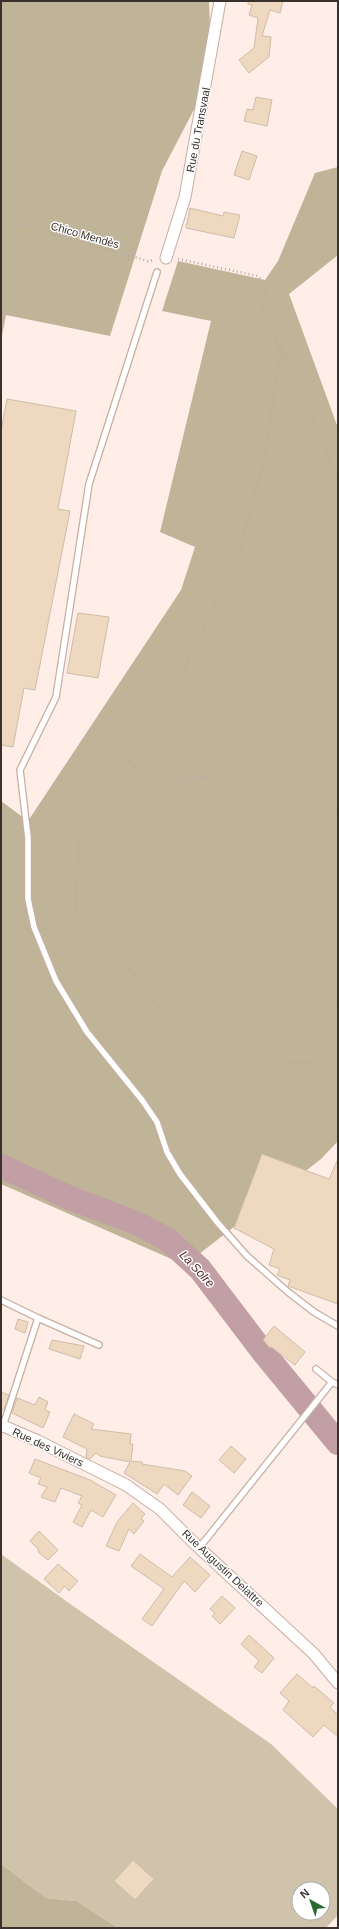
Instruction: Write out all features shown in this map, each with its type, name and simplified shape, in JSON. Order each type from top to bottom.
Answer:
[{"type":"street","name":"Rue du Transvaal","points":[[169,258],[185,197],[220,1]]},
{"type":"street","name":"Rue des Viviers","points":[[2,1426],[38,1441],[95,1470]]},
{"type":"street","name":"Rue Augustin Delattre","points":[[95,1470],[126,1485],[160,1509],[199,1548],[314,1654],[338,1683]]},
{"type":"lane","points":[[157,272],[89,484],[56,697],[20,770],[28,838],[28,899],[34,928],[56,981],[87,1032],[142,1100],[153,1117],[167,1152],[180,1174],[217,1222],[247,1256],[288,1292],[314,1312],[338,1326]]},
{"type":"lane","points":[[1,1300],[99,1345]]},
{"type":"lane","points":[[2,1426],[38,1318]]},
{"type":"lane","points":[[316,1369],[338,1385]]},
{"type":"lane","points":[[199,1548],[332,1382]]},
{"type":"path","name":"Chico Mendès","points":[[1,219],[148,261],[169,258],[258,276],[266,287],[264,312],[310,412],[338,480]]},
{"type":"path","points":[[281,349],[263,465],[239,553],[174,689],[80,837],[75,912],[117,952],[185,1040],[237,1060],[330,1064],[338,1059]]},
{"type":"path","points":[[128,762],[180,782],[224,773],[303,774],[338,808]]},
{"type":"path","points":[[180,782],[294,978],[338,1004]]},
{"type":"shaded area","points":[[1,1],[209,1],[211,55],[202,94],[162,171],[110,336],[6,315],[1,341]]},
{"type":"shaded area","points":[[338,167],[338,255],[289,294],[338,428],[338,1141],[321,1159],[185,1265],[1,1184],[1,801],[28,821],[181,590],[195,547],[160,532],[211,321],[162,311],[178,261],[265,280],[278,261],[315,173]]},
{"type":"shaded area","points":[[1,1554],[271,1744],[338,1809],[338,1915],[326,1928],[118,1928],[77,1901],[46,1898],[1,1864]]},
{"type":"shaded area","points":[[1,1864],[46,1898],[77,1901],[118,1928],[1,1928]]},
{"type":"building","points":[[248,1],[283,1],[280,13],[270,10],[262,36],[271,37],[269,57],[249,73],[239,60],[254,48],[258,18],[249,15],[252,5],[248,4]]},
{"type":"building","points":[[256,97],[272,100],[267,126],[244,121],[247,109],[253,110]]},
{"type":"building","points":[[242,151],[257,156],[249,180],[234,175]]},
{"type":"building","points":[[190,208],[223,216],[224,212],[240,215],[234,238],[186,228]]},
{"type":"building","points":[[7,399],[76,411],[58,509],[70,511],[35,690],[24,688],[13,747],[1,745],[1,431]]},
{"type":"building","points":[[78,613],[109,617],[98,678],[67,673]]},
{"type":"building","points":[[262,1154],[329,1179],[338,1159],[338,1304],[288,1286],[290,1280],[277,1275],[280,1269],[269,1265],[274,1249],[234,1228]]},
{"type":"building","points":[[18,1319],[28,1322],[25,1333],[15,1329]]},
{"type":"building","points":[[274,1326],[305,1352],[295,1365],[271,1347],[270,1348],[263,1340]]},
{"type":"building","points":[[52,1340],[84,1346],[80,1359],[49,1349]]},
{"type":"building","points":[[1,1392],[9,1395],[4,1410],[1,1409]]},
{"type":"building","points":[[39,1397],[48,1402],[45,1410],[50,1412],[43,1428],[12,1413],[17,1398],[35,1405]]},
{"type":"building","points":[[74,1414],[94,1424],[91,1429],[131,1434],[130,1444],[133,1444],[131,1461],[185,1471],[192,1476],[178,1495],[164,1484],[157,1494],[124,1473],[130,1462],[100,1456],[96,1453],[90,1459],[86,1457],[87,1449],[63,1437]]},
{"type":"building","points":[[231,1446],[246,1459],[234,1473],[219,1460]]},
{"type":"building","points":[[35,1459],[90,1480],[116,1495],[103,1517],[91,1510],[82,1527],[73,1522],[82,1505],[78,1503],[82,1496],[61,1488],[55,1502],[41,1497],[47,1487],[38,1484],[41,1478],[29,1473]]},
{"type":"building","points":[[192,1492],[210,1506],[201,1518],[183,1505]]},
{"type":"building","points":[[133,1503],[145,1514],[141,1519],[144,1521],[134,1534],[129,1529],[119,1551],[106,1546],[117,1522]]},
{"type":"building","points":[[39,1531],[58,1550],[48,1560],[38,1552],[39,1550],[30,1541]]},
{"type":"building","points":[[140,1554],[172,1577],[190,1557],[210,1575],[195,1592],[184,1581],[152,1626],[142,1619],[164,1589],[131,1566]]},
{"type":"building","points":[[58,1564],[78,1581],[69,1591],[65,1586],[59,1593],[44,1579]]},
{"type":"building","points":[[222,1596],[235,1608],[220,1624],[212,1616],[215,1613],[210,1609]]},
{"type":"building","points":[[249,1635],[274,1658],[262,1673],[254,1667],[259,1661],[241,1644]]},
{"type":"building","points":[[297,1674],[334,1703],[330,1707],[338,1715],[338,1737],[324,1725],[313,1737],[283,1710],[289,1701],[280,1693]]},
{"type":"building","points":[[133,1860],[154,1879],[135,1900],[114,1881]]},
{"type":"waterway","name":"La Solre","points":[[1,1166],[70,1198],[134,1222],[167,1239],[200,1269],[263,1352],[338,1443]]}]
